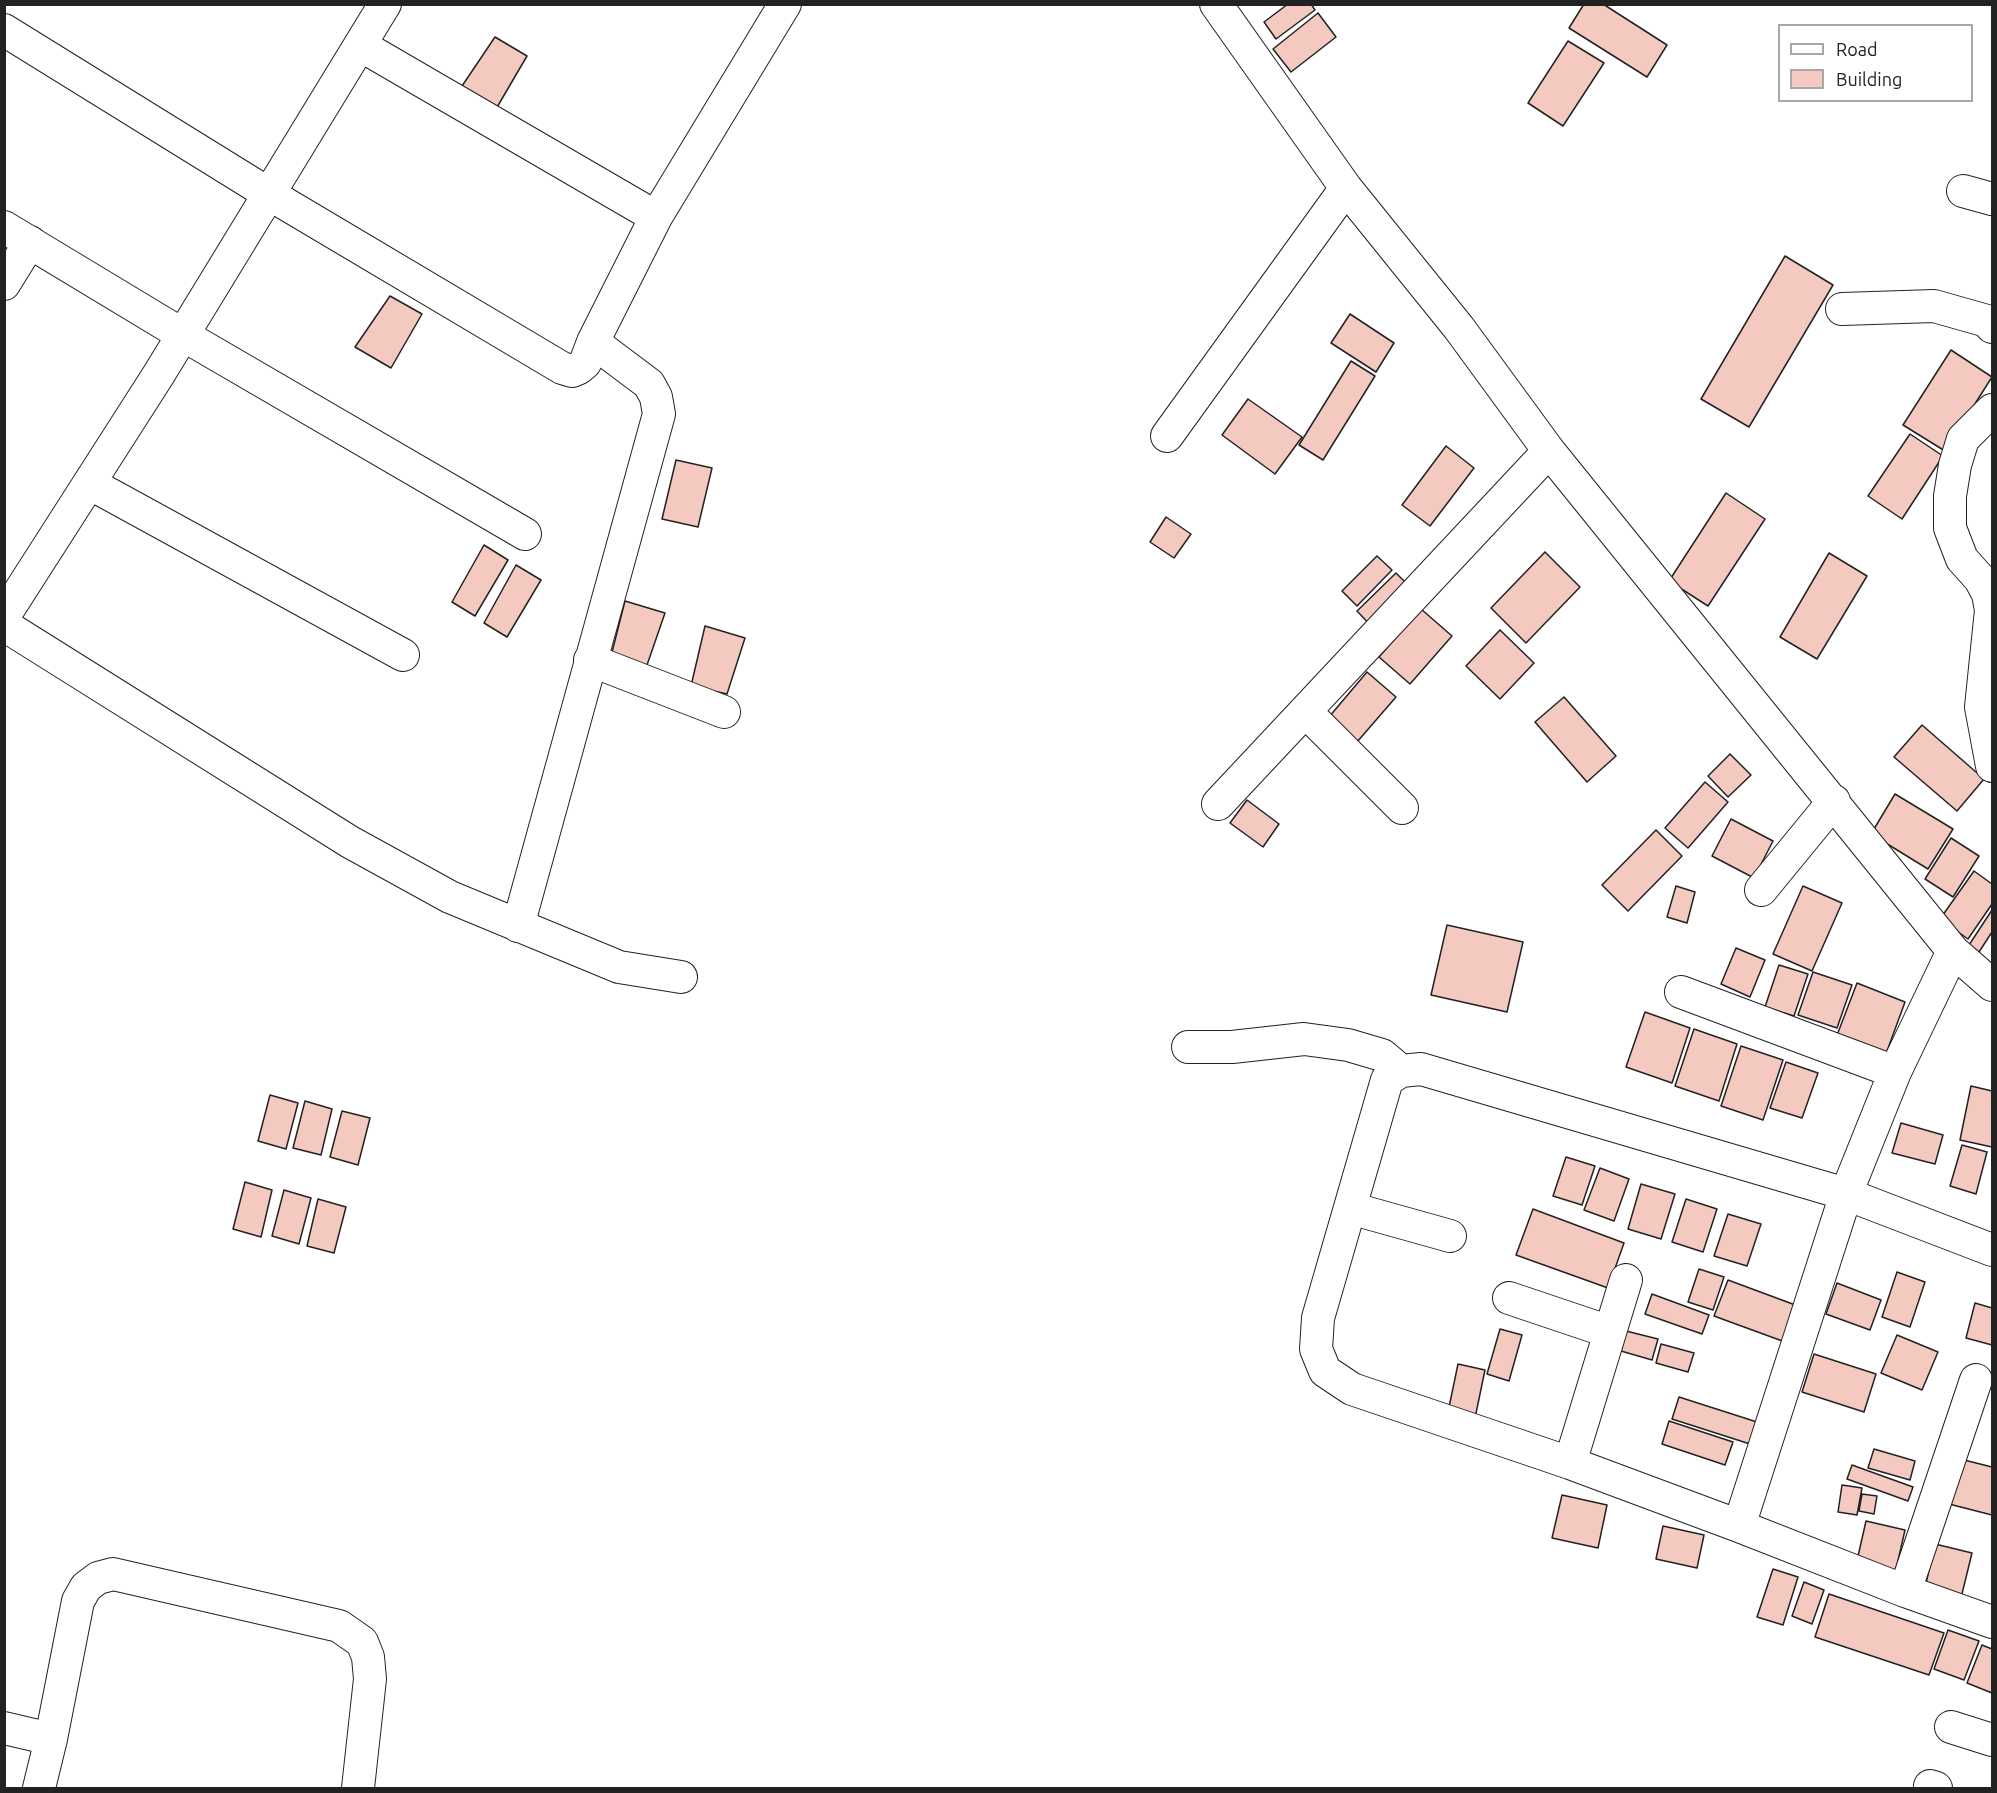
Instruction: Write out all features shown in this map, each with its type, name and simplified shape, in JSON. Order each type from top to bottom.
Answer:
[{"type":"street","points":[[4,616],[183,335],[385,4]]},
{"type":"street","points":[[4,30],[269,194],[562,368],[572,370],[585,363],[593,342],[656,218],[785,4]]},
{"type":"street","points":[[1216,4],[1346,188],[1459,328],[1550,451],[1953,951],[1992,984]]},
{"type":"street","points":[[360,45],[656,218]]},
{"type":"street","points":[[1167,436],[1346,188]]},
{"type":"street","points":[[4,284],[17,234],[183,335],[525,534]]},
{"type":"street","points":[[1842,309],[1934,306],[1987,321],[1992,327]]},
{"type":"street","points":[[518,926],[659,414],[657,397],[649,384],[593,342]]},
{"type":"street","points":[[1992,410],[1963,439],[1955,465],[1950,496],[1950,528],[1962,559],[1980,579],[1988,594],[1991,610],[1987,709],[1992,766]]},
{"type":"street","points":[[1218,804],[1550,451]]},
{"type":"street","points":[[89,483],[403,655]]},
{"type":"street","points":[[4,625],[350,842],[450,897],[619,968],[681,977]]},
{"type":"street","points":[[590,660],[724,712]]},
{"type":"street","points":[[1305,711],[1402,808]]},
{"type":"street","points":[[1761,890],[1834,801]]},
{"type":"street","points":[[1739,1526],[1846,1194],[1895,1072],[1953,951]]},
{"type":"street","points":[[1680,992],[1895,1072]]},
{"type":"street","points":[[1188,1047],[1232,1047],[1304,1039],[1348,1046],[1382,1055],[1401,1071]]},
{"type":"street","points":[[1992,1250],[1846,1194],[1421,1070],[1401,1071],[1387,1080],[1318,1318],[1316,1349],[1325,1371],[1352,1389],[1570,1463],[1992,1622]]},
{"type":"street","points":[[1350,1208],[1450,1236]]},
{"type":"street","points":[[1570,1463],[1626,1280]]},
{"type":"street","points":[[1509,1298],[1610,1332]]},
{"type":"street","points":[[1905,1591],[1976,1380]]},
{"type":"street","points":[[39,1788],[78,1601],[86,1587],[98,1578],[113,1574],[339,1626],[362,1642],[368,1657],[370,1679],[358,1788]]},
{"type":"street","points":[[1951,1727],[1992,1740]]},
{"type":"street","points":[[4,1728],[51,1739]]},
{"type":"building","points":[[1288,4],[1311,4],[1315,10],[1276,39],[1264,22]]},
{"type":"building","points":[[1584,4],[1603,4],[1667,45],[1647,77],[1569,28]]},
{"type":"building","points":[[1318,13],[1336,37],[1291,72],[1273,49]]},
{"type":"building","points":[[495,37],[527,56],[496,109],[460,89]]},
{"type":"building","points":[[1568,41],[1604,63],[1563,126],[1528,103]]},
{"type":"building","points":[[1785,256],[1833,285],[1749,427],[1701,399]]},
{"type":"building","points":[[390,296],[422,314],[391,368],[355,347]]},
{"type":"building","points":[[1350,314],[1394,343],[1376,372],[1331,343]]},
{"type":"building","points":[[1951,350],[1992,377],[1945,451],[1903,425]]},
{"type":"building","points":[[1351,361],[1375,376],[1323,460],[1299,445]]},
{"type":"building","points":[[1248,399],[1302,437],[1275,474],[1222,435]]},
{"type":"building","points":[[1910,434],[1943,456],[1902,519],[1868,496]]},
{"type":"building","points":[[1446,446],[1474,468],[1430,526],[1402,505]]},
{"type":"building","points":[[676,460],[712,468],[698,527],[662,519]]},
{"type":"building","points":[[1726,493],[1765,519],[1708,606],[1669,581]]},
{"type":"building","points":[[1166,517],[1191,534],[1174,558],[1150,542]]},
{"type":"building","points":[[484,545],[508,560],[475,616],[452,602]]},
{"type":"building","points":[[1545,552],[1580,587],[1526,643],[1491,608]]},
{"type":"building","points":[[1829,553],[1867,576],[1817,659],[1780,637]]},
{"type":"building","points":[[1377,556],[1392,570],[1357,606],[1342,591]]},
{"type":"building","points":[[516,565],[541,580],[507,637],[484,623]]},
{"type":"building","points":[[1396,573],[1413,590],[1374,629],[1357,611]]},
{"type":"building","points":[[625,601],[665,613],[646,668],[610,660]]},
{"type":"building","points":[[1421,609],[1452,636],[1410,684],[1379,657]]},
{"type":"building","points":[[705,626],[745,638],[727,694],[691,686]]},
{"type":"building","points":[[1500,630],[1534,663],[1500,699],[1466,666]]},
{"type":"building","points":[[1367,672],[1396,697],[1357,742],[1329,717]]},
{"type":"building","points":[[1564,697],[1616,756],[1587,782],[1535,722]]},
{"type":"building","points":[[1922,725],[1984,779],[1957,811],[1894,757]]},
{"type":"building","points":[[1730,754],[1751,775],[1728,797],[1708,776]]},
{"type":"building","points":[[1705,782],[1728,802],[1688,848],[1665,828]]},
{"type":"building","points":[[1895,794],[1953,829],[1928,869],[1871,834]]},
{"type":"building","points":[[1247,800],[1279,824],[1263,847],[1230,823]]},
{"type":"building","points":[[1731,819],[1773,841],[1754,878],[1712,856]]},
{"type":"building","points":[[1656,830],[1682,856],[1628,911],[1602,885]]},
{"type":"building","points":[[1951,838],[1979,856],[1953,897],[1925,879]]},
{"type":"building","points":[[1974,871],[1992,884],[1992,904],[1968,939],[1940,919]]},
{"type":"building","points":[[1676,886],[1695,892],[1687,923],[1667,917]]},
{"type":"building","points":[[1803,886],[1842,903],[1812,971],[1773,954]]},
{"type":"building","points":[[1992,910],[1992,932],[1979,952],[1969,945]]},
{"type":"building","points":[[1447,925],[1523,942],[1507,1012],[1431,995]]},
{"type":"building","points":[[1736,948],[1765,960],[1750,997],[1721,984]]},
{"type":"building","points":[[1779,965],[1808,974],[1794,1016],[1765,1007]]},
{"type":"building","points":[[1813,972],[1852,985],[1837,1028],[1798,1015]]},
{"type":"building","points":[[1857,983],[1905,1002],[1883,1062],[1834,1043]]},
{"type":"building","points":[[1645,1012],[1690,1028],[1672,1083],[1626,1067]]},
{"type":"building","points":[[1694,1029],[1737,1044],[1719,1101],[1675,1086]]},
{"type":"building","points":[[1741,1046],[1783,1060],[1763,1120],[1721,1106]]},
{"type":"building","points":[[1786,1062],[1818,1073],[1802,1118],[1770,1108]]},
{"type":"building","points":[[1971,1086],[1992,1091],[1992,1147],[1960,1140]]},
{"type":"building","points":[[270,1095],[298,1103],[286,1149],[258,1141]]},
{"type":"building","points":[[305,1101],[332,1109],[321,1155],[293,1148]]},
{"type":"building","points":[[342,1111],[370,1118],[358,1165],[330,1157]]},
{"type":"building","points":[[1901,1123],[1943,1135],[1935,1164],[1892,1153]]},
{"type":"building","points":[[1962,1145],[1987,1152],[1976,1194],[1950,1186]]},
{"type":"building","points":[[1566,1157],[1595,1166],[1582,1205],[1553,1196]]},
{"type":"building","points":[[1600,1168],[1629,1179],[1614,1221],[1584,1210]]},
{"type":"building","points":[[245,1182],[272,1190],[261,1237],[233,1229]]},
{"type":"building","points":[[1641,1184],[1675,1194],[1661,1239],[1628,1229]]},
{"type":"building","points":[[284,1190],[311,1198],[299,1244],[272,1236]]},
{"type":"building","points":[[318,1199],[346,1207],[334,1253],[307,1246]]},
{"type":"building","points":[[1686,1199],[1717,1209],[1703,1252],[1672,1242]]},
{"type":"building","points":[[1533,1209],[1624,1243],[1608,1288],[1516,1255]]},
{"type":"building","points":[[1728,1214],[1761,1224],[1747,1266],[1714,1256]]},
{"type":"building","points":[[1699,1269],[1724,1277],[1713,1310],[1688,1302]]},
{"type":"building","points":[[1897,1272],[1925,1282],[1910,1327],[1882,1317]]},
{"type":"building","points":[[1728,1280],[1798,1306],[1785,1342],[1714,1316]]},
{"type":"building","points":[[1837,1283],[1881,1300],[1870,1330],[1826,1314]]},
{"type":"building","points":[[1652,1294],[1709,1315],[1702,1334],[1645,1314]]},
{"type":"building","points":[[1975,1303],[1992,1308],[1992,1345],[1966,1338]]},
{"type":"building","points":[[1500,1329],[1522,1335],[1509,1381],[1487,1374]]},
{"type":"building","points":[[1626,1331],[1658,1339],[1652,1360],[1621,1351]]},
{"type":"building","points":[[1897,1335],[1938,1352],[1922,1390],[1881,1373]]},
{"type":"building","points":[[1661,1344],[1694,1353],[1688,1372],[1656,1363]]},
{"type":"building","points":[[1814,1354],[1876,1374],[1864,1412],[1802,1392]]},
{"type":"building","points":[[1458,1364],[1485,1370],[1475,1418],[1448,1412]]},
{"type":"building","points":[[1679,1397],[1757,1422],[1750,1444],[1672,1419]]},
{"type":"building","points":[[1669,1421],[1733,1442],[1725,1465],[1662,1444]]},
{"type":"building","points":[[1874,1449],[1915,1461],[1910,1480],[1868,1468]]},
{"type":"building","points":[[1960,1459],[1992,1467],[1992,1515],[1949,1504]]},
{"type":"building","points":[[1852,1465],[1913,1487],[1908,1501],[1847,1479]]},
{"type":"building","points":[[1842,1485],[1862,1488],[1857,1515],[1838,1512]]},
{"type":"building","points":[[1862,1494],[1877,1496],[1874,1514],[1859,1511]]},
{"type":"building","points":[[1562,1495],[1607,1505],[1598,1548],[1552,1538]]},
{"type":"building","points":[[1866,1521],[1905,1530],[1895,1574],[1856,1565]]},
{"type":"building","points":[[1663,1526],[1704,1535],[1697,1568],[1656,1559]]},
{"type":"building","points":[[1935,1544],[1972,1553],[1960,1602],[1924,1592]]},
{"type":"building","points":[[1773,1569],[1798,1577],[1783,1625],[1757,1617]]},
{"type":"building","points":[[1804,1582],[1824,1590],[1812,1624],[1792,1616]]},
{"type":"building","points":[[1829,1594],[1944,1633],[1929,1675],[1815,1637]]},
{"type":"building","points":[[1948,1630],[1979,1641],[1964,1680],[1934,1669]]},
{"type":"building","points":[[1982,1645],[1992,1649],[1992,1693],[1967,1683]]}]
